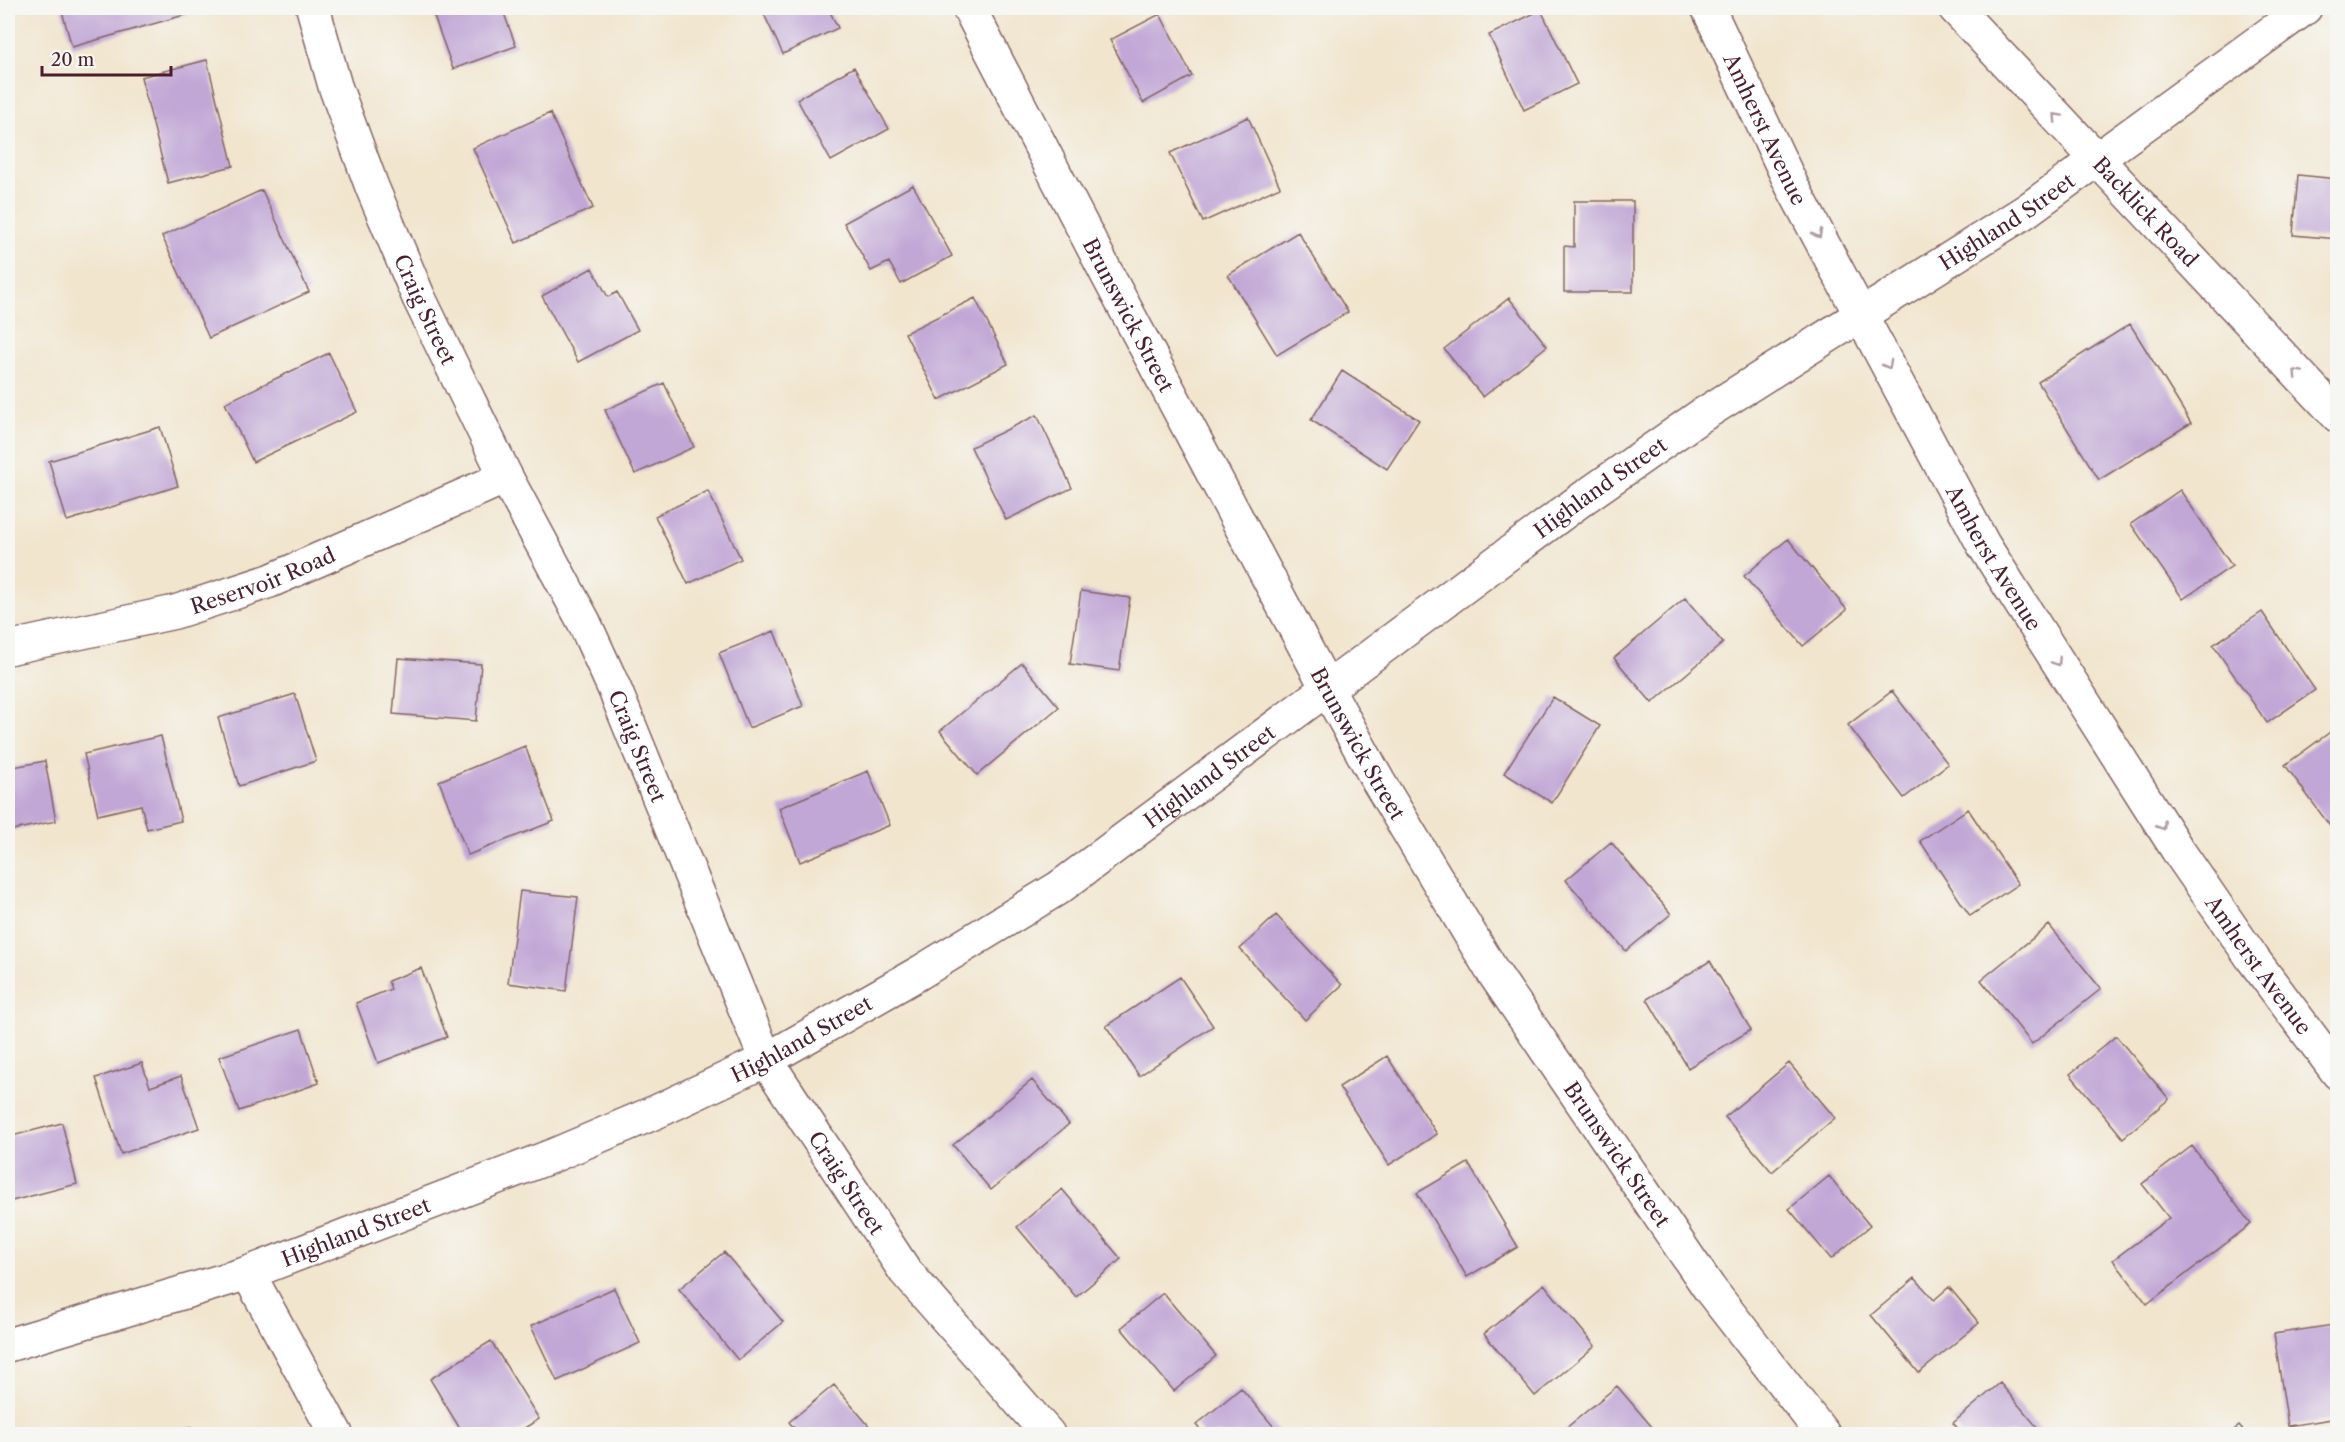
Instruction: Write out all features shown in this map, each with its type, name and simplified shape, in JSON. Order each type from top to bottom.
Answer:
[{"type":"street","name":"Craig Street","points":[[313,8],[335,86],[372,188],[419,298],[506,477],[584,622],[615,690],[766,1060],[906,1271],[1048,1434]]},
{"type":"street","name":"Brunswick Street","points":[[969,8],[1113,286],[1378,781],[1491,969],[1709,1288],[1824,1434]]},
{"type":"street","name":"Amherst Avenue","points":[[1708,8],[1792,186],[1983,544],[2033,626],[2177,849],[2337,1073]]},
{"type":"street","name":"Backlick Road","points":[[1955,8],[2337,416]]},
{"type":"street","name":"Highland Street","points":[[8,1345],[248,1273],[552,1156],[658,1111],[766,1060],[919,973],[1060,887],[1602,485],[1699,417],[1860,313],[2026,211],[2305,8]]},
{"type":"street","name":"Reservoir Road","points":[[8,648],[175,612],[270,581],[506,477]]},
{"type":"street","points":[[248,1273],[336,1434]]},
{"type":"building","points":[[61,8],[209,8],[72,47]]},
{"type":"building","points":[[431,8],[502,8],[516,46],[453,69]]},
{"type":"building","points":[[761,8],[828,8],[838,28],[783,54]]},
{"type":"building","points":[[1541,10],[1577,84],[1524,110],[1489,35]]},
{"type":"building","points":[[1160,14],[1192,76],[1143,103],[1110,40]]},
{"type":"building","points":[[207,60],[233,166],[168,183],[141,77]]},
{"type":"building","points":[[854,67],[889,129],[831,161],[797,99]]},
{"type":"building","points":[[550,113],[593,208],[516,243],[473,148]]},
{"type":"building","points":[[1248,117],[1280,187],[1203,222],[1170,153]]},
{"type":"building","points":[[2298,175],[2338,179],[2338,239],[2293,235]]},
{"type":"building","points":[[913,185],[952,256],[901,284],[889,262],[871,271],[844,223]]},
{"type":"building","points":[[262,190],[309,292],[209,338],[162,236]]},
{"type":"building","points":[[1574,201],[1633,201],[1633,292],[1564,292],[1564,246],[1574,247]]},
{"type":"building","points":[[1298,232],[1348,312],[1277,355],[1228,275]]},
{"type":"building","points":[[592,268],[608,297],[617,292],[638,330],[578,362],[542,296]]},
{"type":"building","points":[[975,298],[1008,364],[939,400],[905,333]]},
{"type":"building","points":[[1509,298],[1547,346],[1483,397],[1444,349]]},
{"type":"building","points":[[2130,324],[2191,423],[2099,480],[2038,382]]},
{"type":"building","points":[[329,353],[357,412],[253,462],[225,403]]},
{"type":"building","points":[[1342,371],[1419,420],[1387,469],[1311,420]]},
{"type":"building","points":[[664,383],[694,447],[635,474],[605,410]]},
{"type":"building","points":[[1037,415],[1072,488],[1006,520],[971,447]]},
{"type":"building","points":[[160,427],[178,486],[67,521],[49,461]]},
{"type":"building","points":[[2180,490],[2232,566],[2183,599],[2131,524]]},
{"type":"building","points":[[708,491],[741,559],[688,584],[655,516]]},
{"type":"building","points":[[1788,539],[1847,610],[1803,646],[1744,576]]},
{"type":"building","points":[[1081,591],[1130,598],[1119,671],[1070,664]]},
{"type":"building","points":[[1685,598],[1723,643],[1652,703],[1614,658]]},
{"type":"building","points":[[2262,612],[2315,690],[2267,723],[2213,645]]},
{"type":"building","points":[[774,631],[803,706],[749,728],[719,653]]},
{"type":"building","points":[[398,658],[481,664],[476,721],[393,714]]},
{"type":"building","points":[[1022,663],[1059,707],[977,775],[940,731]]},
{"type":"building","points":[[1892,691],[1948,764],[1904,798],[1848,725]]},
{"type":"building","points":[[295,694],[316,761],[239,786],[218,718]]},
{"type":"building","points":[[1553,697],[1600,726],[1552,803],[1504,773]]},
{"type":"building","points":[[2333,730],[2338,737],[2338,837],[2285,765]]},
{"type":"building","points":[[161,736],[181,821],[147,829],[141,805],[98,815],[84,754]]},
{"type":"building","points":[[525,746],[554,821],[468,855],[439,781]]},
{"type":"building","points":[[45,761],[56,821],[8,831],[8,768]]},
{"type":"building","points":[[868,771],[890,825],[800,862],[779,808]]},
{"type":"building","points":[[1968,809],[2018,884],[1970,916],[1920,841]]},
{"type":"building","points":[[1611,842],[1671,914],[1626,951],[1566,880]]},
{"type":"building","points":[[520,891],[578,897],[566,991],[508,983]]},
{"type":"building","points":[[1276,915],[1342,985],[1305,1020],[1240,949]]},
{"type":"building","points":[[2049,925],[2101,989],[2032,1044],[1981,980]]},
{"type":"building","points":[[1710,961],[1751,1030],[1688,1068],[1647,999]]},
{"type":"building","points":[[421,968],[447,1037],[378,1063],[356,1003],[391,989],[388,981]]},
{"type":"building","points":[[1180,977],[1213,1026],[1139,1076],[1106,1026]]},
{"type":"building","points":[[301,1029],[319,1083],[239,1111],[219,1057]]},
{"type":"building","points":[[2116,1036],[2169,1099],[2123,1138],[2070,1074]]},
{"type":"building","points":[[1387,1056],[1437,1134],[1389,1165],[1339,1087]]},
{"type":"building","points":[[142,1063],[150,1087],[181,1076],[199,1128],[121,1154],[96,1078]]},
{"type":"building","points":[[1789,1063],[1835,1118],[1772,1172],[1725,1117]]},
{"type":"building","points":[[1032,1080],[1069,1124],[991,1190],[953,1145]]},
{"type":"building","points":[[62,1123],[77,1184],[8,1202],[8,1137]]},
{"type":"building","points":[[2192,1146],[2251,1224],[2147,1304],[2113,1260],[2169,1218],[2142,1184]]},
{"type":"building","points":[[1468,1163],[1518,1247],[1467,1277],[1417,1193]]},
{"type":"building","points":[[1829,1176],[1870,1226],[1831,1259],[1789,1209]]},
{"type":"building","points":[[1062,1189],[1121,1259],[1076,1297],[1017,1227]]},
{"type":"building","points":[[724,1252],[783,1322],[738,1360],[679,1289]]},
{"type":"building","points":[[1915,1278],[1934,1300],[1949,1287],[1979,1323],[1919,1373],[1871,1315]]},
{"type":"building","points":[[1544,1284],[1595,1346],[1535,1396],[1484,1334]]},
{"type":"building","points":[[614,1288],[640,1343],[557,1381],[531,1326]]},
{"type":"building","points":[[1163,1293],[1216,1356],[1174,1391],[1121,1328]]},
{"type":"building","points":[[2333,1325],[2338,1351],[2338,1418],[2288,1426],[2274,1334]]},
{"type":"building","points":[[491,1341],[539,1419],[515,1434],[463,1434],[430,1379]]},
{"type":"building","points":[[2000,1383],[2043,1434],[1963,1434],[1953,1423]]},
{"type":"building","points":[[834,1385],[876,1434],[799,1434],[789,1422]]},
{"type":"building","points":[[1617,1386],[1658,1434],[1559,1434]]},
{"type":"building","points":[[1241,1388],[1280,1434],[1204,1434],[1196,1425]]},
{"type":"building","points":[[2239,1426],[2246,1434],[2229,1434]]},
{"type":"building","points":[[191,1427],[197,1434],[181,1434]]}]
